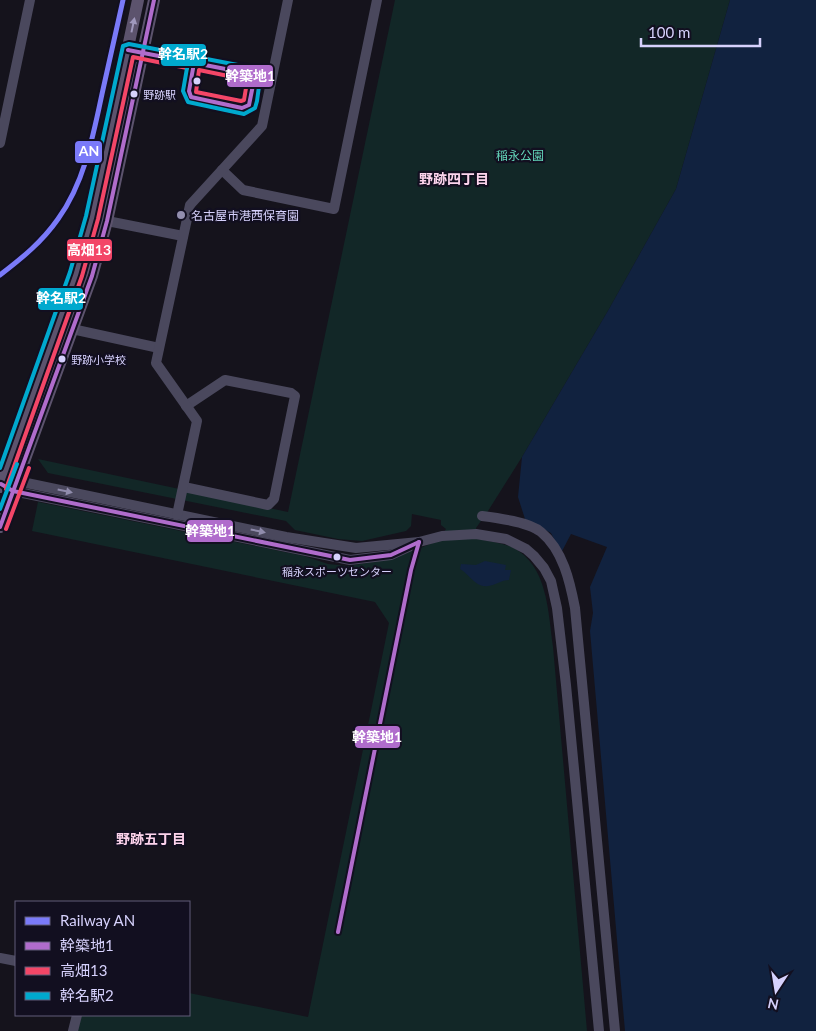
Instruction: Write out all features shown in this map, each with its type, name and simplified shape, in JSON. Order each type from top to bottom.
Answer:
[{"type":"main road","points":[[1,485],[76,274],[92,218],[138,0]]},
{"type":"main road","points":[[0,527],[92,276],[107,221],[154,0]]},
{"type":"street","points":[[0,143],[30,0]]},
{"type":"street","points":[[177,514],[197,421],[156,363],[183,236],[190,205],[262,126],[288,0]]},
{"type":"street","points":[[222,170],[243,190],[334,209],[377,0]]},
{"type":"street","points":[[92,218],[183,236]]},
{"type":"street","points":[[72,330],[159,348]]},
{"type":"street","points":[[184,487],[268,505],[272,503],[295,396],[291,393],[225,380],[186,406]]},
{"type":"street","points":[[1,485],[177,514],[286,537],[356,548],[419,542],[442,536],[476,534],[506,539],[526,549],[534,556],[544,568],[551,581],[557,608],[599,1031]]},
{"type":"street","points":[[15,486],[350,560],[391,555],[419,542]]},
{"type":"street","points":[[482,516],[523,524],[540,532],[552,546],[565,567],[571,590],[575,608],[615,1031]]},
{"type":"street","points":[[0,958],[15,961]]},
{"type":"street","points":[[73,1031],[77,1016]]},
{"type":"green space","name":"稲永公園","points":[[395,0],[730,0],[676,189],[609,309],[522,457],[476,528],[478,539],[512,547],[524,555],[533,565],[544,591],[553,647],[587,1031],[77,1031],[81,1016],[190,1016],[190,993],[308,1017],[389,623],[375,602],[32,531],[38,502],[304,556],[328,564],[348,566],[392,559],[438,541],[446,529],[441,525],[441,520],[412,514],[411,526],[406,531],[362,541],[338,539],[295,530],[286,521],[48,473],[38,459],[288,512]]},
{"type":"water","points":[[730,0],[816,0],[816,1031],[625,1031],[590,631],[593,613],[590,587],[607,547],[571,534],[561,553],[551,533],[525,519],[518,497],[522,457],[609,309],[676,189]]},
{"type":"water","points":[[485,561],[506,565],[505,570],[511,570],[509,580],[484,586],[476,583],[460,569],[461,564],[476,565]]},
{"type":"rail line","name":"AN","points":[[0,275],[24,256],[45,235],[58,219],[75,190],[91,143],[123,0]]},
{"type":"transit line","name":"幹築地1","points":[[0,527],[92,276],[107,221],[154,0]]},
{"type":"transit line","name":"幹名駅2","points":[[0,468],[70,272],[86,216],[123,46],[129,44],[248,67],[260,79],[255,108],[244,114],[188,102],[183,91],[187,68]]},
{"type":"transit line","name":"幹築地1","points":[[128,50],[246,73],[254,80],[249,105],[242,108],[191,97],[189,91],[194,63]]},
{"type":"transit line","name":"高畑13","points":[[6,489],[82,276],[98,219],[133,57],[187,68]]},
{"type":"transit line","name":"高畑13","points":[[199,70],[243,79],[247,82],[244,100],[196,92],[199,70]]},
{"type":"transit line","name":"幹名駅2","points":[[0,509],[17,464]]},
{"type":"transit line","name":"高畑13","points":[[6,529],[29,468]]},
{"type":"transit line","name":"幹築地1","points":[[1,484],[13,491],[350,560],[391,555],[419,542]]},
{"type":"transit line","name":"幹築地1","points":[[338,932],[411,570],[419,542]]},
{"type":"place","name":"野跡駅","points":[[134,94]]},
{"type":"place","name":"名古屋市港西保育園","points":[[181,215]]},
{"type":"place","name":"野跡小学校","points":[[62,359]]},
{"type":"place","name":"稲永スポーツセンター","points":[[337,557]]},
{"type":"district","name":"野跡四丁目","points":[[454,178]]},
{"type":"district","name":"野跡五丁目","points":[[151,838]]}]
